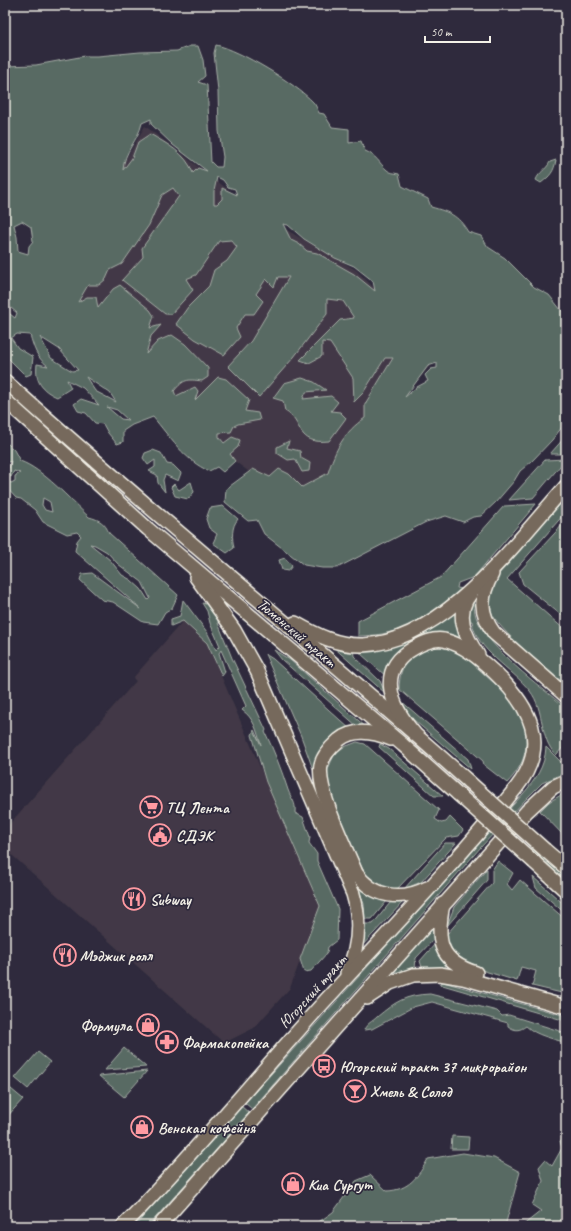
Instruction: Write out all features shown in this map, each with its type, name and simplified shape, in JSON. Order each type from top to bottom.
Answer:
[{"type":"main road","name":"Тюменский тракт","points":[[5,381],[188,542],[261,602],[414,733],[566,868]]},
{"type":"main road","name":"Тюменский тракт","points":[[5,400],[148,529],[403,745],[566,891]]},
{"type":"main road","points":[[482,662],[466,634],[462,620],[462,609],[467,597],[566,486]]},
{"type":"main road","points":[[148,529],[190,570],[212,597],[248,652],[353,894],[358,910],[358,933],[352,962],[342,982]]},
{"type":"main road","points":[[496,565],[486,587],[482,601],[485,617],[489,625],[494,633],[566,696]]},
{"type":"main road","points":[[261,602],[292,622],[326,639],[362,645],[382,643],[398,639],[422,628],[478,584]]},
{"type":"main road","points":[[414,733],[402,718],[391,695],[391,681],[398,660],[407,652],[422,643],[438,640],[457,645],[482,662]]},
{"type":"main road","name":"Югорский тракт","points":[[123,1226],[342,982],[433,885],[524,778],[531,765],[534,749],[530,721],[525,708],[516,695],[482,662]]},
{"type":"main road","points":[[403,745],[382,735],[370,732],[360,732],[341,738],[326,753],[321,765],[323,790],[356,873],[361,881],[384,895],[394,897],[410,895],[433,885]]},
{"type":"main road","points":[[159,1226],[444,903],[542,796],[553,787],[566,781]]},
{"type":"main road","points":[[444,903],[439,925],[439,935],[445,953],[452,962],[461,968],[566,998]]},
{"type":"main road","points":[[345,1017],[366,998],[390,984],[419,975],[453,975],[566,1007]]},
{"type":"shaded area","points":[[145,126],[264,217],[356,270],[440,353],[401,401],[303,512],[37,314]]},
{"type":"shaded area","points":[[183,621],[207,643],[320,907],[290,988],[254,1028],[224,1043],[5,849],[5,829],[136,681],[133,678]]},
{"type":"green space","points":[[216,45],[239,53],[253,60],[294,86],[313,102],[319,113],[324,114],[332,127],[349,129],[349,143],[361,141],[365,151],[375,157],[388,171],[399,174],[402,186],[428,199],[431,207],[457,218],[468,232],[481,236],[488,247],[505,258],[534,287],[549,295],[561,310],[566,312],[566,422],[552,440],[520,471],[514,481],[496,502],[481,516],[473,517],[463,522],[446,516],[426,522],[337,568],[322,568],[304,565],[264,534],[257,520],[248,521],[225,502],[226,489],[253,469],[270,477],[279,469],[289,474],[302,487],[328,473],[341,442],[351,429],[365,418],[365,404],[393,358],[385,358],[363,393],[354,402],[353,378],[330,343],[322,342],[322,356],[309,363],[300,360],[340,320],[354,318],[343,301],[327,299],[327,314],[294,357],[259,397],[228,366],[251,341],[289,277],[278,277],[274,287],[266,279],[256,294],[263,301],[254,314],[245,314],[236,328],[240,337],[224,355],[195,339],[176,324],[188,307],[209,286],[214,270],[227,261],[237,247],[231,240],[219,241],[196,275],[186,279],[193,290],[171,314],[165,314],[122,280],[143,257],[142,248],[179,196],[173,188],[162,195],[149,225],[122,264],[110,270],[106,279],[99,285],[88,285],[78,302],[87,297],[96,297],[98,308],[113,289],[120,285],[150,310],[154,316],[150,328],[161,325],[151,336],[146,354],[158,341],[172,335],[185,344],[208,368],[208,377],[202,381],[189,380],[183,382],[174,391],[176,396],[195,387],[198,391],[195,400],[218,377],[226,379],[249,400],[245,411],[258,413],[260,420],[238,424],[234,426],[231,432],[219,433],[219,437],[224,443],[232,437],[240,440],[238,447],[230,454],[235,461],[223,472],[217,467],[209,471],[200,467],[185,455],[153,417],[132,425],[123,431],[123,442],[117,444],[103,424],[95,423],[86,413],[78,411],[74,404],[81,399],[99,405],[83,388],[67,380],[71,388],[57,397],[43,388],[38,380],[37,364],[48,366],[38,356],[30,335],[17,334],[11,338],[18,348],[33,357],[31,374],[26,376],[5,355],[5,310],[15,318],[17,313],[5,303],[5,66],[36,65],[85,56],[177,51],[190,46],[198,46],[203,60],[205,76],[198,82],[207,85],[211,162],[216,167],[222,167],[223,157],[219,131],[218,91],[214,53]],"holes":[[[151,119],[151,124],[173,145],[207,171],[198,168],[193,173],[190,166],[181,155],[169,145],[150,134],[138,142],[132,158],[123,170],[128,152],[142,123]],[[217,177],[223,180],[228,187],[235,189],[237,195],[222,188],[222,199],[217,204],[214,204],[214,191]],[[22,221],[31,227],[33,241],[29,246],[28,254],[18,251],[14,225]],[[283,224],[288,225],[304,239],[335,258],[354,266],[373,281],[375,291],[354,274],[317,253],[307,251],[299,244],[291,240]],[[40,337],[59,349],[78,370],[72,371],[51,358]],[[437,363],[437,368],[431,369],[425,375],[428,381],[417,387],[405,397],[428,366]],[[86,377],[110,393],[116,402],[95,391]],[[107,407],[117,410],[128,420],[121,419]]]},
{"type":"green space","points":[[556,160],[553,171],[547,178],[541,183],[536,180],[550,162]]},
{"type":"green space","points":[[302,378],[314,382],[326,390],[306,392],[303,399],[331,396],[338,402],[331,411],[340,412],[346,418],[329,441],[310,440],[301,432],[295,421],[285,411],[283,401],[273,398],[284,383]]},
{"type":"green space","points":[[566,436],[566,454],[550,454]]},
{"type":"green space","points":[[5,441],[14,450],[20,461],[29,465],[47,478],[89,517],[102,522],[109,533],[178,595],[172,608],[165,612],[158,624],[143,622],[113,602],[102,600],[80,580],[82,574],[92,573],[141,609],[75,551],[77,541],[81,536],[77,532],[67,534],[43,522],[35,510],[21,499],[16,498],[5,486],[5,479],[11,483],[15,481],[15,476],[20,473],[14,471],[11,477],[5,473],[5,467],[9,468],[11,461],[5,463]],"holes":[[[43,498],[50,502],[52,512],[45,510],[42,505]],[[90,544],[95,545],[107,552],[118,564],[142,582],[150,598],[148,600],[141,589],[131,580],[122,575],[110,560]]]},
{"type":"green space","points":[[289,441],[287,448],[300,451],[301,458],[310,463],[309,471],[302,472],[295,459],[288,460],[277,453],[277,447]]},
{"type":"green space","points":[[153,450],[161,453],[167,464],[173,465],[181,473],[178,481],[165,475],[163,480],[165,492],[158,483],[157,475],[149,471],[155,467],[155,460],[148,465],[143,458],[145,453]]},
{"type":"green space","points":[[566,459],[533,498],[509,500],[545,460]]},
{"type":"green space","points":[[191,482],[194,492],[188,499],[175,496],[171,487],[174,484],[179,490]]},
{"type":"green space","points":[[566,498],[566,512],[507,579],[566,631],[566,685],[524,650],[495,619],[491,611],[490,594],[495,580],[501,571]]},
{"type":"green space","points":[[536,504],[474,577],[458,583],[457,588],[464,589],[441,608],[403,629],[389,633],[358,636],[358,621],[441,577],[504,506]]},
{"type":"green space","points":[[223,506],[238,519],[233,529],[234,548],[227,553],[213,543],[217,534],[209,528],[206,519],[210,508]]},
{"type":"green space","points":[[566,521],[566,619],[523,584],[519,572]]},
{"type":"green space","points":[[285,558],[292,566],[288,571],[282,570],[279,560]]},
{"type":"green space","points":[[474,598],[474,610],[476,617],[492,642],[529,678],[566,708],[566,744],[556,755],[547,740],[538,707],[530,691],[487,650],[475,632],[472,621],[468,622],[469,606]]},
{"type":"green space","points":[[183,600],[207,632],[216,650],[220,646],[210,623],[207,611],[202,603],[207,604],[217,613],[218,623],[232,658],[266,730],[265,732],[278,761],[289,794],[294,803],[295,813],[303,817],[310,837],[309,843],[317,854],[317,861],[338,909],[337,940],[328,947],[327,953],[311,971],[304,972],[300,959],[320,906],[266,782],[252,735],[254,730],[261,745],[256,730],[252,721],[242,710],[246,706],[221,650],[219,653],[225,672],[222,676],[207,643],[183,621],[171,626],[171,619],[180,616]]},
{"type":"green space","points":[[455,613],[456,624],[463,642],[439,635],[387,677],[361,654],[361,649],[401,643],[423,634]]},
{"type":"green space","points":[[331,645],[353,648],[354,656],[380,681],[385,693]]},
{"type":"green space","points":[[433,647],[449,649],[462,655],[507,694],[519,709],[525,730],[526,747],[522,762],[507,783],[484,765],[483,761],[399,689],[401,672],[407,661],[418,653]]},
{"type":"green space","points":[[274,650],[290,660],[367,728],[358,727],[282,660]]},
{"type":"green space","points":[[265,654],[273,659],[351,730],[336,736],[325,745],[318,756],[314,772],[301,736]]},
{"type":"green space","points":[[400,700],[468,759],[471,769],[408,715]]},
{"type":"green space","points":[[357,742],[365,744],[439,810],[435,819],[441,823],[446,822],[450,817],[463,830],[459,836],[446,838],[396,890],[379,885],[365,874],[326,789],[327,771],[335,753],[344,747]]},
{"type":"green space","points":[[380,744],[389,749],[443,796],[434,796],[379,747]]},
{"type":"green space","points":[[546,747],[566,767],[566,772],[542,783],[481,847],[252,1109],[245,1103],[527,789],[544,761]]},
{"type":"green space","points":[[566,792],[566,838],[540,811],[549,802]]},
{"type":"green space","points":[[445,843],[456,843],[421,882],[404,889]]},
{"type":"green space","points":[[532,847],[566,877],[566,883],[529,850]]},
{"type":"green space","points":[[498,861],[513,873],[507,884],[512,890],[520,880],[566,920],[566,994],[532,986],[536,971],[521,967],[517,981],[465,965],[455,958],[446,935],[492,883],[492,870]]},
{"type":"green space","points":[[487,869],[487,880],[447,926],[454,907]]},
{"type":"green space","points":[[533,877],[566,906],[566,914],[536,888]]},
{"type":"green space","points":[[358,886],[379,900],[387,901],[372,919],[365,919],[364,904]]},
{"type":"green space","points":[[403,902],[360,948],[363,924],[373,924],[390,903]]},
{"type":"green space","points":[[433,926],[434,939],[416,958],[415,968],[392,973]]},
{"type":"green space","points":[[435,944],[446,966],[445,968],[422,967],[420,961]]},
{"type":"green space","points":[[443,982],[566,1016],[566,1021],[439,984]]},
{"type":"green space","points":[[430,994],[497,1011],[502,1016],[509,1015],[566,1033],[566,1043],[540,1034],[526,1026],[519,1030],[515,1030],[508,1026],[508,1023],[432,1002],[413,1007],[372,1029],[364,1030],[368,1024],[395,1003],[414,996]]},
{"type":"green space","points":[[124,1048],[146,1067],[105,1070]]},
{"type":"green space","points":[[38,1052],[50,1062],[28,1089],[15,1078]]},
{"type":"green space","points":[[147,1071],[124,1097],[99,1076]]},
{"type":"green space","points":[[5,1084],[23,1099],[5,1119]]},
{"type":"green space","points":[[241,1106],[249,1113],[148,1226],[135,1226]]},
{"type":"green space","points":[[452,1136],[469,1137],[468,1149],[451,1149]]},
{"type":"green space","points":[[566,1138],[566,1214],[562,1226],[522,1226],[541,1211],[532,1205],[543,1181],[539,1167],[545,1160],[552,1166],[562,1148],[560,1141]]},
{"type":"green space","points":[[463,1153],[494,1158],[520,1172],[505,1226],[313,1226],[333,1212],[356,1181],[370,1175],[387,1191],[395,1190],[412,1181],[428,1159]]},
{"type":"place","name":"ТЦ Лента","points":[[151,807]]},
{"type":"place","name":"СДЭК","points":[[160,835]]},
{"type":"place","name":"Subway","points":[[134,899]]},
{"type":"place","name":"Мэджик ролл","points":[[65,955]]},
{"type":"place","name":"Формула","points":[[148,1025]]},
{"type":"place","name":"Фармакопейка","points":[[167,1042]]},
{"type":"place","name":"Югорский тракт 37 микрорайон","points":[[324,1066]]},
{"type":"place","name":"Хмель & Солод","points":[[355,1091]]},
{"type":"place","name":"Венская кофейня","points":[[142,1127]]},
{"type":"place","name":"Киа Сургут","points":[[293,1184]]}]
